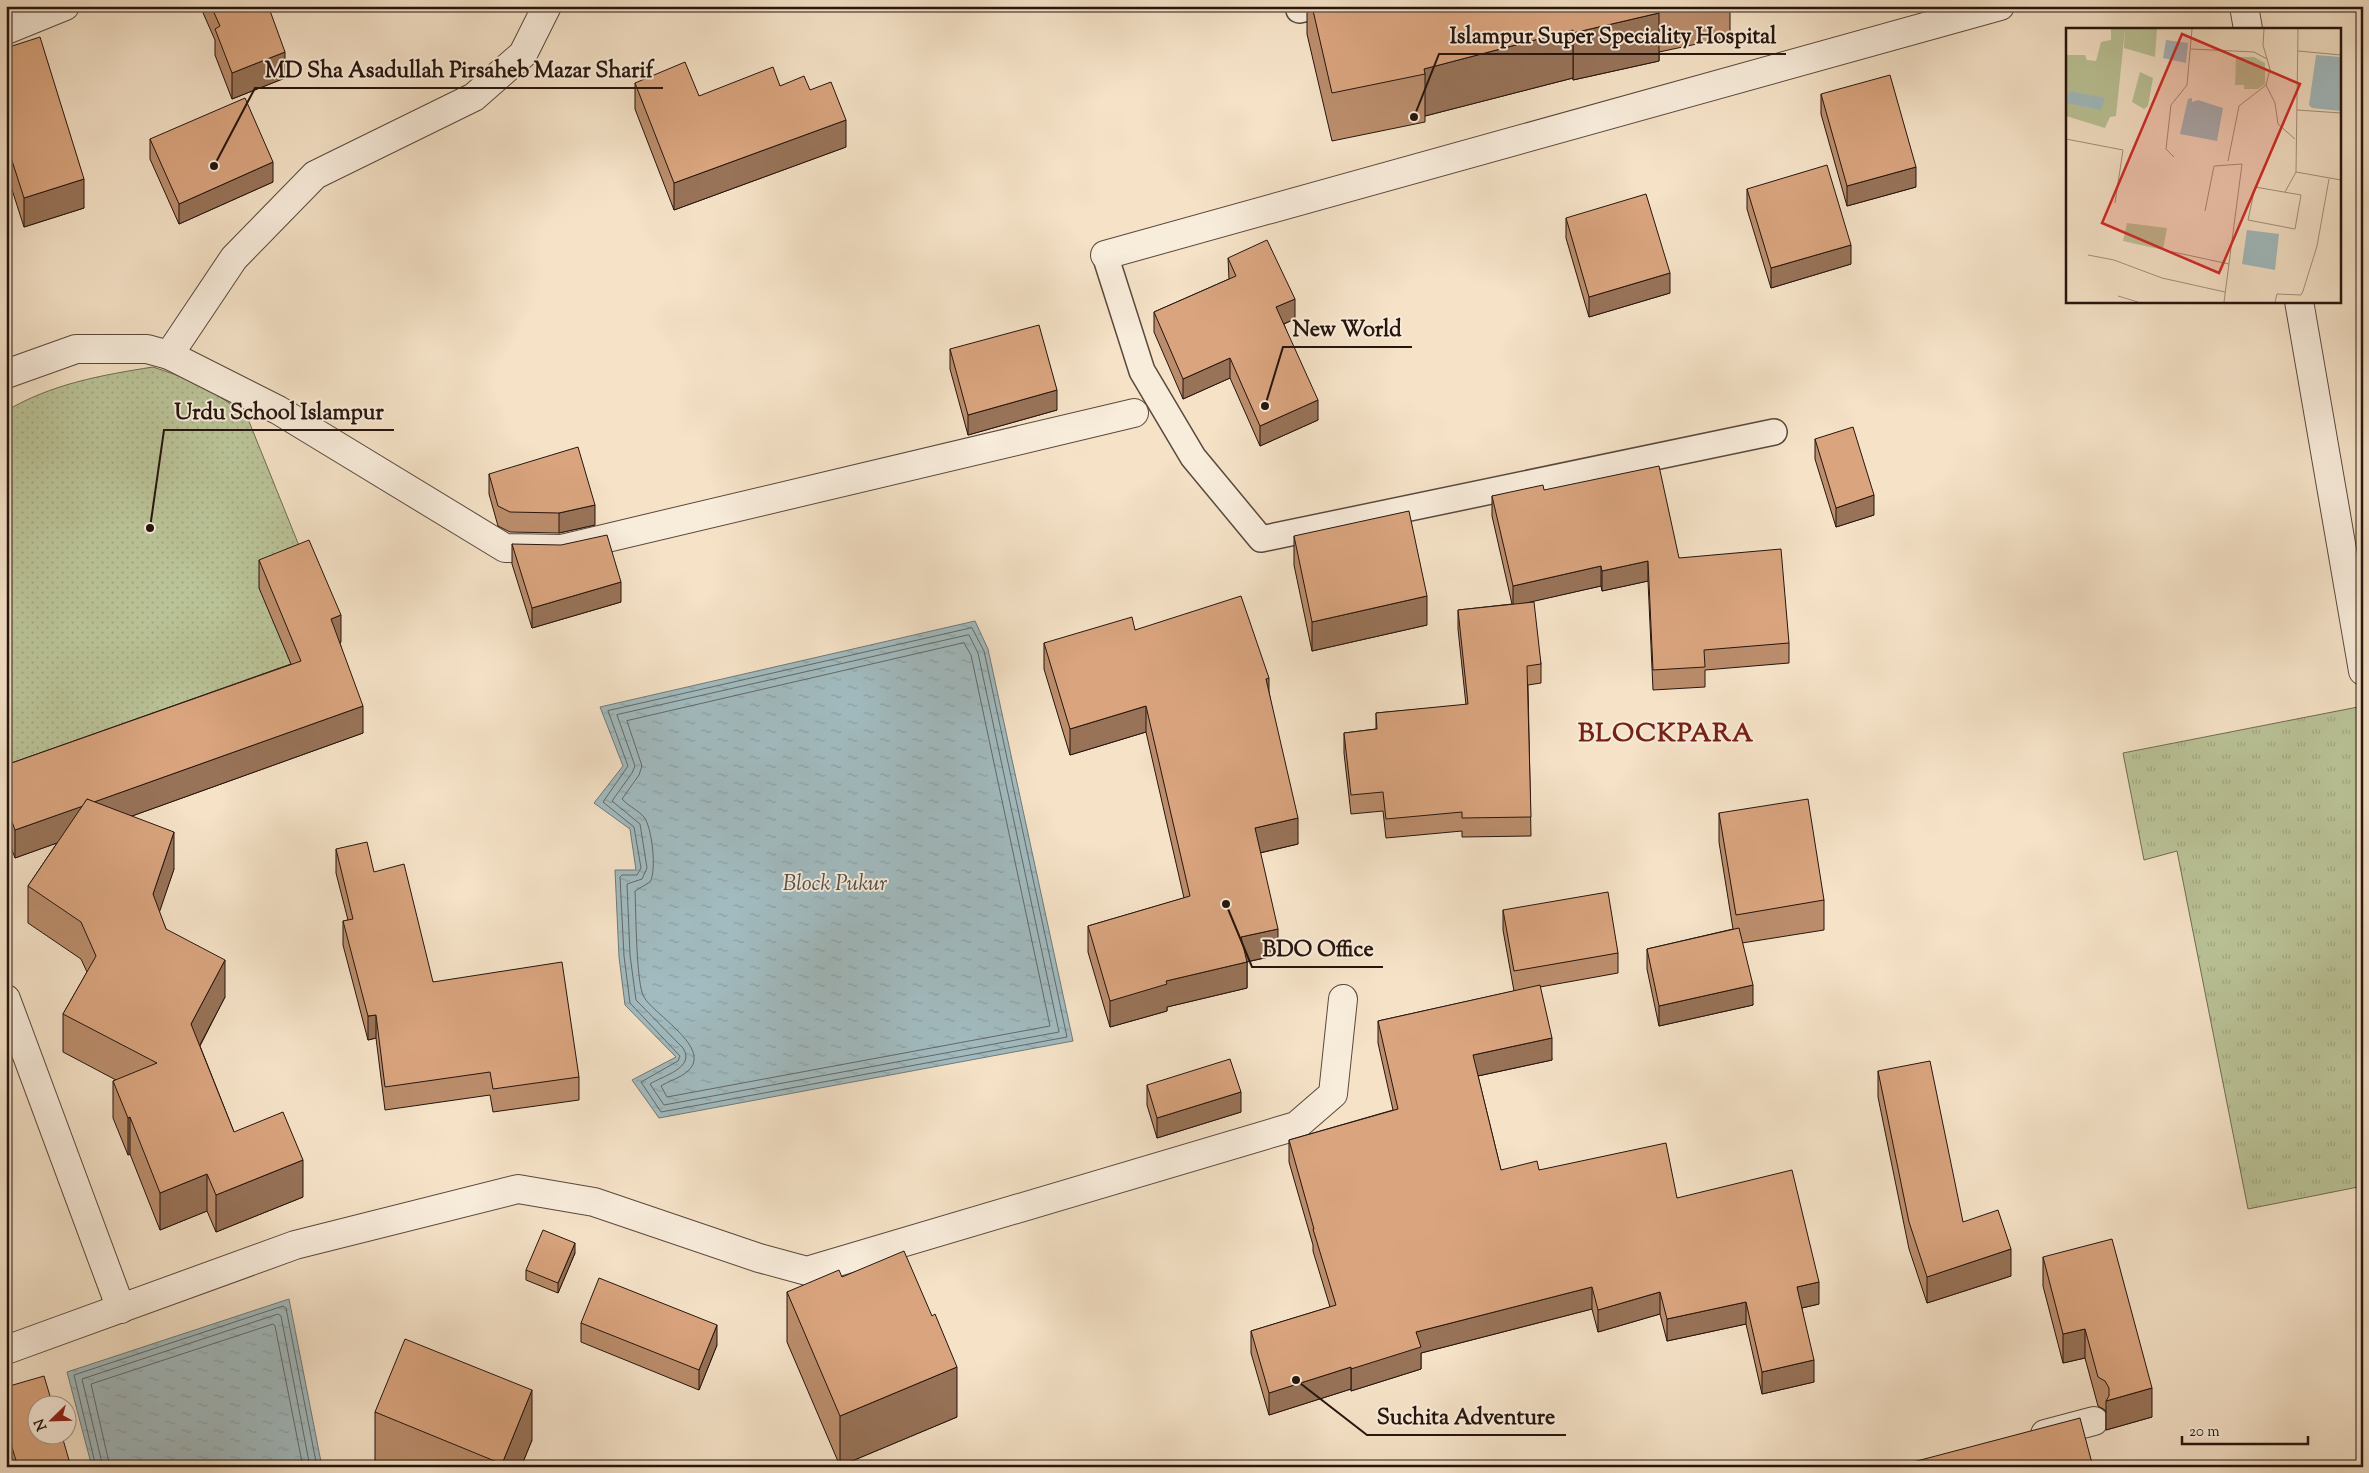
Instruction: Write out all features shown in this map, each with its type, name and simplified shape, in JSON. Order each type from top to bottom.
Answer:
[{"type":"street","points":[[6,30],[65,6]]},
{"type":"street","points":[[169,355],[234,258],[316,175],[474,97],[523,54],[547,6]]},
{"type":"street","points":[[1105,256],[2000,6]]},
{"type":"street","points":[[2244,6],[2248,28]]},
{"type":"street","points":[[2299,302],[2363,671]]},
{"type":"street","points":[[6,374],[76,349],[147,349],[169,355],[278,410],[505,548],[561,549],[1134,413]]},
{"type":"street","points":[[6,999],[121,1309]]},
{"type":"street","points":[[6,1350],[295,1245],[518,1189],[594,1202],[760,1258],[807,1271],[1296,1126],[1333,1094],[1343,999]]},
{"type":"street","points":[[2019,1440],[2094,1421]]},
{"type":"lane","points":[[1298,6],[1299,10],[1318,6]]},
{"type":"lane","points":[[1105,256],[1142,371],[1193,457],[1260,539],[1774,432]]},
{"type":"green space","points":[[153,367],[197,382],[246,414],[308,568],[298,681],[6,789],[6,411],[59,387],[96,377]]},
{"type":"green space","points":[[2363,706],[2363,1186],[2248,1209],[2177,851],[2144,860],[2123,753]]},
{"type":"water","name":"Block Pukur","points":[[975,621],[988,649],[1073,1041],[659,1118],[632,1080],[676,1057],[625,1005],[619,957],[615,870],[636,870],[630,829],[594,803],[623,766],[600,707]]},
{"type":"water","points":[[289,1299],[322,1467],[92,1467],[78,1414],[78,1396],[73,1396],[67,1372]]},
{"type":"building","points":[[211,6],[265,6],[266,9],[269,8],[285,52],[232,73],[215,29],[220,26]]},
{"type":"building","points":[[1312,6],[1658,6],[1659,13],[1573,33],[1573,30],[1424,69],[1425,74],[1332,93]]},
{"type":"building","points":[[40,37],[84,179],[24,198],[6,142],[6,48]]},
{"type":"building","points":[[685,62],[699,96],[773,67],[780,86],[804,76],[810,90],[831,82],[846,120],[674,183],[635,83]]},
{"type":"building","points":[[1890,75],[1916,167],[1847,186],[1821,94]]},
{"type":"building","points":[[245,98],[273,162],[179,204],[150,139]]},
{"type":"building","points":[[1827,165],[1851,245],[1771,268],[1747,189]]},
{"type":"building","points":[[1646,194],[1670,273],[1589,297],[1566,218]]},
{"type":"building","points":[[1267,240],[1295,299],[1276,307],[1318,400],[1260,426],[1230,358],[1183,379],[1154,312],[1236,276],[1228,258]]},
{"type":"building","points":[[1039,325],[1057,390],[968,415],[950,349]]},
{"type":"building","points":[[1853,427],[1874,495],[1836,508],[1815,439]]},
{"type":"building","points":[[578,447],[595,505],[559,513],[510,512],[498,506],[489,474]]},
{"type":"building","points":[[1659,466],[1679,558],[1781,549],[1789,643],[1704,650],[1705,667],[1653,670],[1648,561],[1602,571],[1601,566],[1513,586],[1492,496],[1543,485],[1544,490]]},
{"type":"building","points":[[1409,511],[1427,596],[1312,622],[1294,536]]},
{"type":"building","points":[[607,535],[621,582],[532,608],[512,544],[561,545]]},
{"type":"building","points":[[309,540],[341,615],[331,619],[363,706],[94,802],[87,799],[83,806],[15,830],[6,806],[6,765],[301,661],[259,560]]},
{"type":"building","points":[[1241,596],[1269,678],[1266,679],[1298,818],[1255,828],[1278,929],[1241,937],[1247,962],[1166,981],[1167,984],[1110,1001],[1088,926],[1190,896],[1146,706],[1070,729],[1044,643],[1132,617],[1135,630]]},
{"type":"building","points":[[1534,602],[1541,664],[1527,666],[1531,817],[1462,818],[1462,812],[1386,819],[1383,792],[1351,795],[1344,733],[1377,729],[1376,713],[1468,704],[1458,610]]},
{"type":"building","points":[[87,799],[174,832],[153,894],[166,929],[225,960],[191,1024],[234,1132],[283,1112],[303,1160],[216,1195],[207,1174],[160,1193],[130,1117],[128,1118],[113,1081],[157,1063],[63,1014],[96,956],[81,922],[28,886]]},
{"type":"building","points":[[1808,799],[1824,900],[1736,915],[1719,813]]},
{"type":"building","points":[[367,842],[374,872],[404,864],[433,982],[562,962],[579,1077],[493,1089],[490,1072],[385,1087],[376,1015],[368,1016],[343,921],[353,919],[336,849]]},
{"type":"building","points":[[1608,892],[1618,953],[1514,971],[1503,910]]},
{"type":"building","points":[[1739,928],[1753,985],[1659,1006],[1647,949]]},
{"type":"building","points":[[1540,985],[1552,1038],[1473,1055],[1501,1170],[1537,1161],[1539,1170],[1666,1143],[1677,1198],[1792,1170],[1819,1282],[1797,1287],[1814,1360],[1762,1372],[1746,1302],[1667,1319],[1660,1292],[1598,1310],[1592,1287],[1416,1332],[1421,1347],[1269,1393],[1251,1331],[1336,1305],[1289,1140],[1398,1109],[1378,1021]]},
{"type":"building","points":[[1230,1059],[1241,1092],[1157,1118],[1147,1085]]},
{"type":"building","points":[[1930,1061],[1963,1222],[1998,1210],[2011,1249],[1927,1277],[1909,1222],[1878,1071]]},
{"type":"building","points":[[543,1230],[575,1243],[558,1283],[526,1270]]},
{"type":"building","points":[[2112,1239],[2152,1388],[2106,1401],[2109,1396],[2109,1388],[2105,1381],[2098,1377],[2085,1329],[2063,1334],[2043,1257]]},
{"type":"building","points":[[904,1251],[932,1316],[935,1314],[957,1367],[840,1416],[787,1292],[839,1270],[842,1277]]},
{"type":"building","points":[[599,1278],[717,1325],[699,1370],[581,1323]]},
{"type":"building","points":[[405,1339],[532,1390],[502,1464],[375,1412]]},
{"type":"building","points":[[44,1376],[50,1396],[28,1396],[28,1446],[65,1446],[71,1467],[18,1467],[6,1428],[6,1387]]},
{"type":"building","points":[[2080,1418],[2093,1467],[1894,1467]]},
{"type":"place","name":"Islampur Super Speciality Hospital","points":[[1414,117]]},
{"type":"place","name":"MD Sha Asadullah Pirsaheb Mazar Sharif","points":[[214,166]]},
{"type":"place","name":"New World","points":[[1265,406]]},
{"type":"place","name":"Urdu School Islampur","points":[[150,528]]},
{"type":"place","name":"BDO Office","points":[[1226,904]]},
{"type":"place","name":"Suchita Adventure","points":[[1296,1380]]},
{"type":"district","name":"BLOCKPARA","points":[[1666,732]]}]
